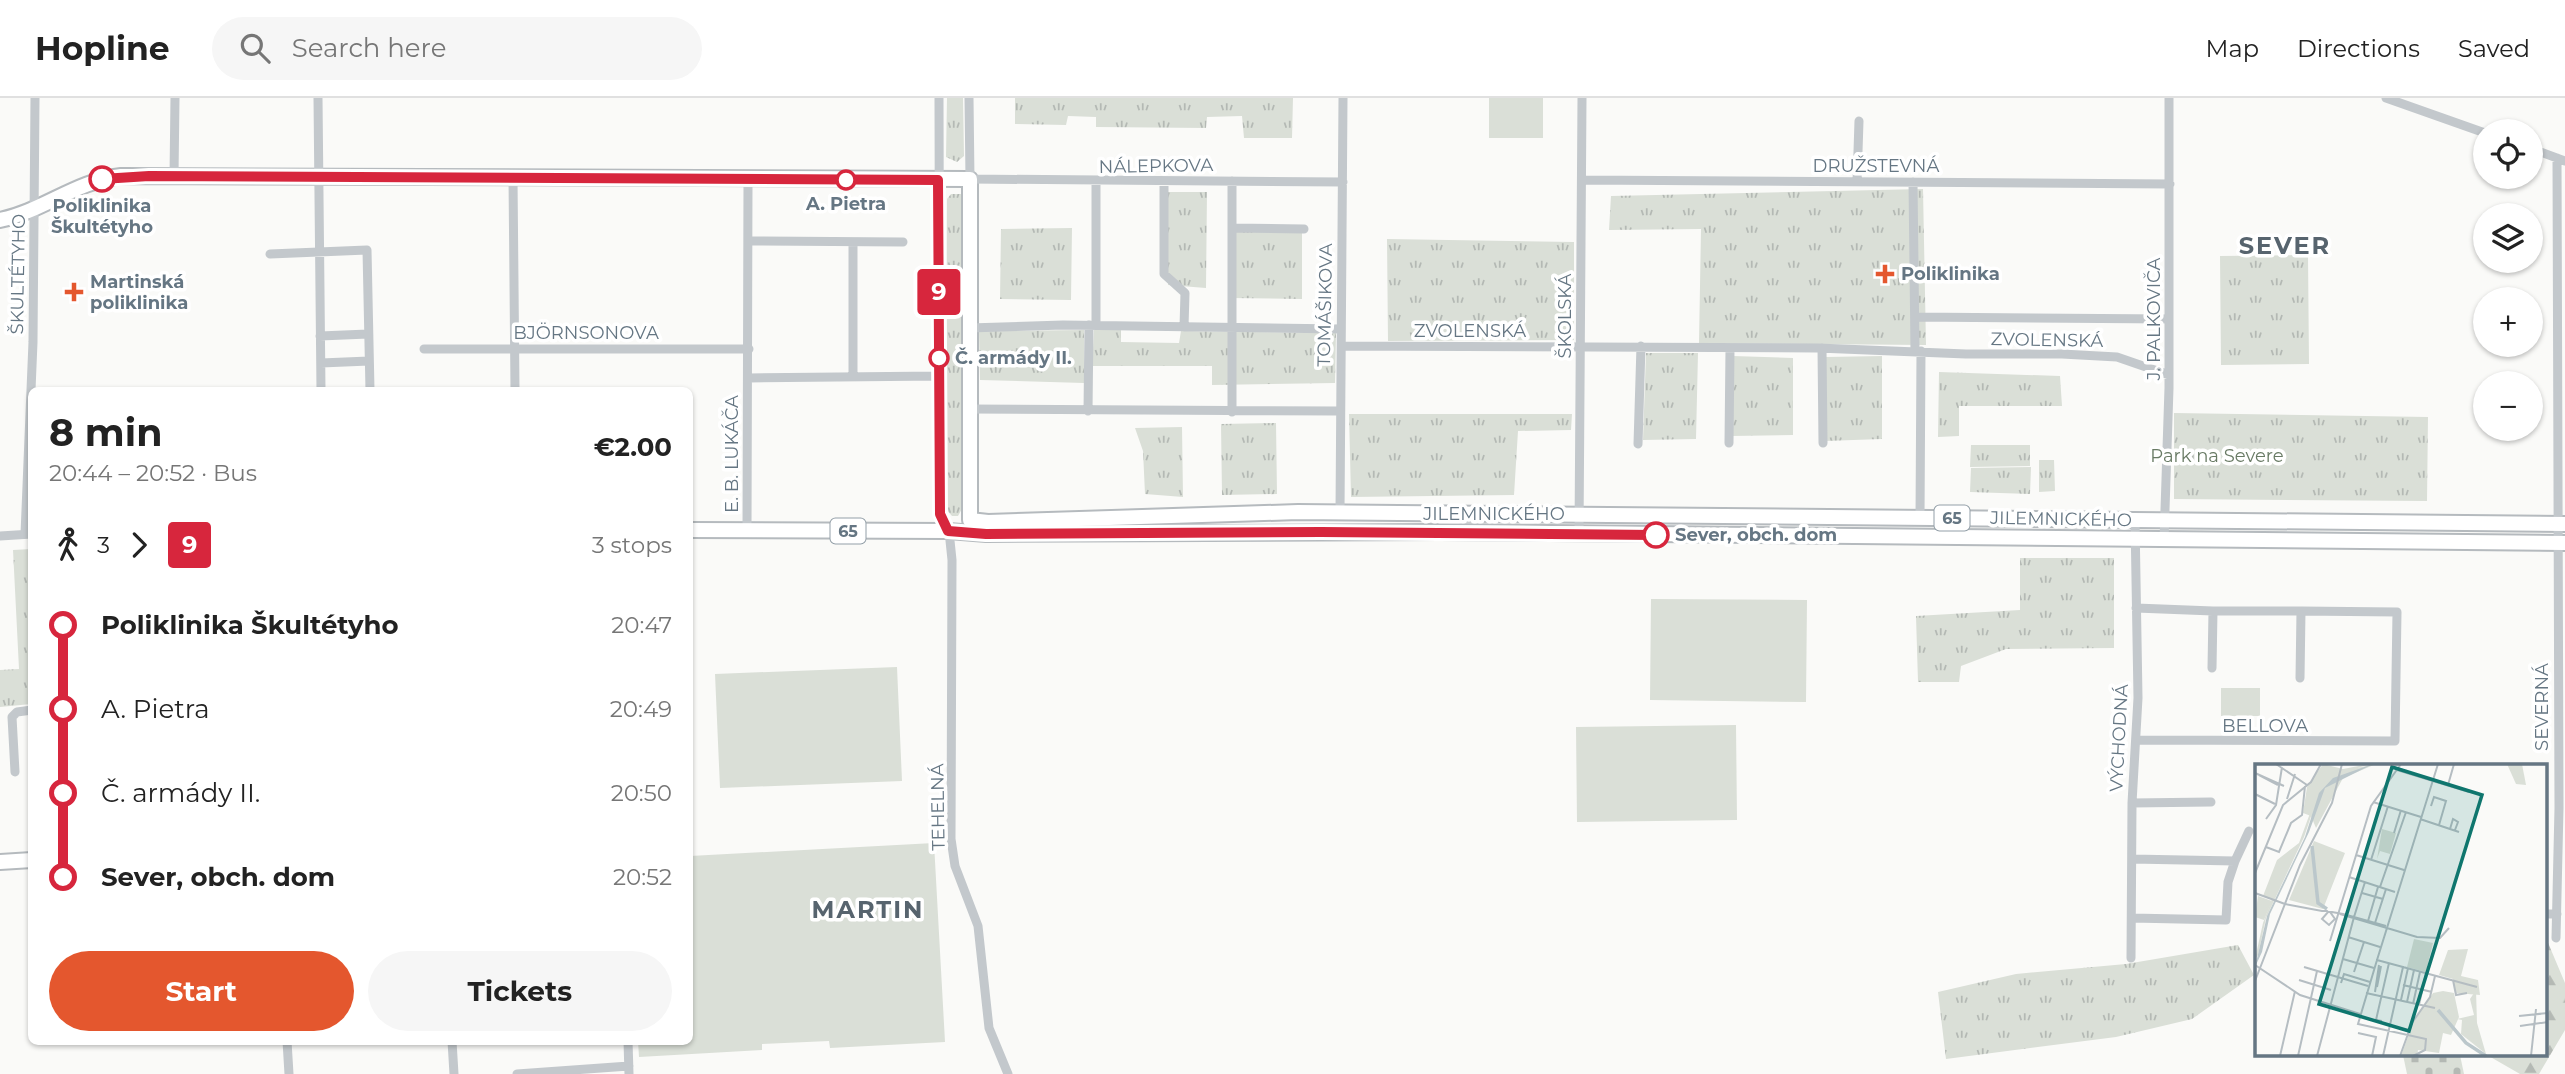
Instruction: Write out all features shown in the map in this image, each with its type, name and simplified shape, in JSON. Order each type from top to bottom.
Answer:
[{"type":"main road","points":[[0,220],[34,209],[67,191],[99,179],[174,176],[970,179],[970,520],[948,531]]},
{"type":"main road","name":"JILEMNICKÉHO","points":[[970,520],[1340,512],[2562,524]]},
{"type":"main road","name":"65","points":[[693,530],[948,531]]},
{"type":"main road","name":"JILEMNICKÉHO","points":[[948,531],[986,534],[1270,532],[2561,543]]},
{"type":"main road","points":[[0,862],[28,860]]},
{"type":"street","name":"ŠKULTÉTYHO","points":[[32,387],[35,98]]},
{"type":"street","points":[[174,176],[175,98]]},
{"type":"street","points":[[318,98],[321,387]]},
{"type":"street","name":"TEHELNÁ","points":[[939,98],[940,514],[948,531],[953,560],[951,839],[955,866],[978,926],[989,1028],[1008,1074]]},
{"type":"street","points":[[969,98],[970,179]]},
{"type":"street","name":"TOMÁŠIKOVA","points":[[1340,512],[1343,98]]},
{"type":"street","name":"ŠKOLSKÁ","points":[[1579,534],[1583,98]]},
{"type":"street","name":"J. PALKOVIČA","points":[[2164,540],[2169,375],[2169,98]]},
{"type":"street","points":[[2386,98],[2473,129]]},
{"type":"street","points":[[1857,182],[1859,121]]},
{"type":"street","points":[[2543,153],[2561,159],[2561,543]]},
{"type":"street","points":[[513,178],[515,387]]},
{"type":"street","name":"NÁLEPKOVA","points":[[970,179],[1343,182]]},
{"type":"street","name":"E. B. LUKÁČA","points":[[747,531],[748,180]]},
{"type":"street","name":"DRUŽSTEVNÁ","points":[[1582,180],[2170,184]]},
{"type":"street","points":[[1164,181],[1164,274],[1185,293],[1184,327]]},
{"type":"street","points":[[1232,181],[1232,412]]},
{"type":"street","points":[[1088,411],[1096,182]]},
{"type":"street","points":[[1913,182],[1920,517]]},
{"type":"street","points":[[1233,228],[1304,229]]},
{"type":"street","points":[[748,242],[903,242]]},
{"type":"street","points":[[853,242],[853,376]]},
{"type":"street","points":[[270,254],[367,250],[370,387]]},
{"type":"street","points":[[1915,317],[2169,319]]},
{"type":"street","points":[[969,328],[1093,325],[1342,329]]},
{"type":"street","points":[[320,336],[368,334]]},
{"type":"street","name":"ZVOLENSKÁ","points":[[1342,346],[1822,348],[2107,356],[2169,375]]},
{"type":"street","points":[[1638,444],[1641,346]]},
{"type":"street","points":[[1822,348],[1823,443]]},
{"type":"street","name":"BJÖRNSONOVA","points":[[424,349],[749,349]]},
{"type":"street","points":[[1729,443],[1730,349]]},
{"type":"street","points":[[321,363],[369,361]]},
{"type":"street","name":"E. B. LUKÁČA","points":[[749,378],[939,376]]},
{"type":"street","points":[[969,409],[1339,411]]},
{"type":"street","points":[[1270,512],[1270,532]]},
{"type":"street","name":"VÝCHODNÁ","points":[[2131,958],[2132,803],[2136,740],[2135,520]]},
{"type":"street","points":[[0,536],[28,534]]},
{"type":"street","name":"SEVERNÁ","points":[[2556,938],[2562,709],[2561,543]]},
{"type":"street","points":[[2136,608],[2301,611],[2300,678]]},
{"type":"street","points":[[2213,611],[2213,668]]},
{"type":"street","name":"BELLOVA","points":[[2136,740],[2395,741],[2397,612],[2301,611]]},
{"type":"street","points":[[15,772],[12,717],[17,712],[28,711]]},
{"type":"street","points":[[2132,803],[2211,802]]},
{"type":"street","points":[[2132,918],[2226,920],[2228,882],[2249,831]]},
{"type":"street","points":[[2132,859],[2235,861]]},
{"type":"street","points":[[2548,914],[2557,914]]},
{"type":"street","points":[[287,1045],[289,1074]]},
{"type":"street","points":[[452,1045],[454,1074]]},
{"type":"street","points":[[517,1074],[629,1070],[628,1045]]},
{"type":"green space","points":[[947,98],[963,98],[964,156],[957,162],[946,157]]},
{"type":"green space","points":[[1015,98],[1293,98],[1292,138],[1244,138],[1242,116],[1207,117],[1206,128],[1096,127],[1096,117],[1068,116],[1066,125],[1015,124]]},
{"type":"green space","points":[[1489,98],[1543,98],[1543,138],[1489,138]]},
{"type":"green space","points":[[1923,189],[1926,345],[1699,343],[1701,229],[1609,230],[1611,196]]},
{"type":"green space","points":[[1168,192],[1207,192],[1206,288],[1168,285]]},
{"type":"green space","points":[[951,194],[961,194],[964,201],[963,507],[958,516],[952,516],[945,508],[947,199]]},
{"type":"green space","points":[[1233,227],[1302,230],[1302,299],[1230,298]]},
{"type":"green space","points":[[1072,228],[1071,300],[1000,299],[1001,229]]},
{"type":"green space","points":[[1387,239],[1574,242],[1574,340],[1388,341]]},
{"type":"green space","points":[[2308,255],[2309,364],[2221,365],[2220,256]]},
{"type":"green space","points":[[1121,329],[1121,342],[1179,343],[1181,331],[1336,333],[1335,383],[1212,385],[1212,366],[1092,366],[1094,330]]},
{"type":"green space","points":[[1084,330],[1084,383],[980,380],[979,331]]},
{"type":"green space","points":[[1646,353],[1698,353],[1696,439],[1643,440]]},
{"type":"green space","points":[[1733,356],[1793,358],[1793,435],[1731,436]]},
{"type":"green space","points":[[1882,356],[1882,439],[1825,441],[1826,357]]},
{"type":"green space","points":[[1939,372],[2060,376],[2062,406],[1959,406],[1959,436],[1938,437]]},
{"type":"green space","name":"Park na Severe","points":[[2174,413],[2428,417],[2427,501],[2174,499]]},
{"type":"green space","points":[[1349,414],[1572,414],[1571,430],[1518,431],[1514,495],[1351,497]]},
{"type":"green space","points":[[1276,423],[1277,494],[1222,495],[1221,424]]},
{"type":"green space","points":[[1182,427],[1183,497],[1145,494],[1143,451],[1135,428]]},
{"type":"green space","points":[[1971,445],[2030,445],[2030,466],[1970,467]]},
{"type":"green space","points":[[2039,460],[2054,460],[2055,491],[2039,492]]},
{"type":"green space","points":[[2031,467],[2030,494],[1970,492],[1971,468]]},
{"type":"green space","points":[[28,549],[28,704],[0,707],[0,670],[19,669],[13,550]]},
{"type":"green space","points":[[2020,558],[2114,558],[2114,648],[2006,649],[1961,666],[1959,682],[1918,682],[1916,616],[2020,610]]},
{"type":"green space","points":[[1651,599],[1807,600],[1806,702],[1650,700]]},
{"type":"green space","points":[[897,667],[902,781],[720,788],[715,674]]},
{"type":"green space","points":[[2221,688],[2260,688],[2260,716],[2221,716]]},
{"type":"green space","points":[[1736,725],[1737,820],[1577,822],[1576,727]]},
{"type":"green space","points":[[934,843],[945,1042],[830,1048],[829,1041],[762,1044],[762,1050],[639,1057],[638,1045],[693,1045],[693,856]]},
{"type":"green space","points":[[2548,943],[2565,983],[2565,1030],[2539,1074],[2520,1074],[2489,1056],[2548,1056]]},
{"type":"green space","points":[[2238,945],[2254,975],[2192,1019],[2116,1037],[1946,1059],[1938,992],[2016,974],[2126,964]]},
{"type":"green space","points":[[2403,1056],[2460,1056],[2464,1074],[2407,1074]]},
{"type":"bus line","name":"9","points":[[102,179],[121,176],[249,176],[938,180],[940,514],[948,531],[986,534],[1321,532],[1656,535]]},
{"type":"place","name":"Poliklinika Škultétyho","points":[[102,179]]},
{"type":"place","name":"A. Pietra","points":[[846,180]]},
{"type":"place","name":"Poliklinika","points":[[1885,274]]},
{"type":"place","name":"Martinská poliklinika","points":[[74,292]]},
{"type":"place","name":"Č. armády II.","points":[[939,358]]},
{"type":"place","name":"Sever, obch. dom","points":[[1656,535]]},
{"type":"district","name":"SEVER","points":[[2285,245]]},
{"type":"district","name":"MARTIN","points":[[868,909]]}]
